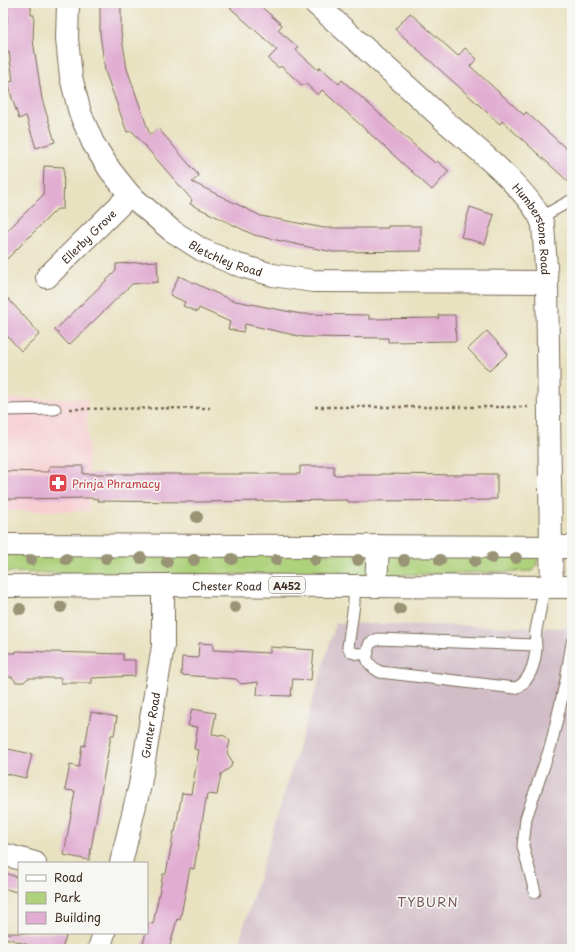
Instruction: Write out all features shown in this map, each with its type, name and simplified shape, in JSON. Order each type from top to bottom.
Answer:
[{"type":"main road","name":"Bletchley Road","points":[[68,3],[67,39],[71,77],[80,113],[93,143],[110,170],[130,195],[171,230],[202,250],[236,264],[273,275],[313,281],[547,282]]},
{"type":"main road","name":"Humberstone Road","points":[[315,3],[499,170],[530,201],[541,217],[543,225],[547,282],[548,407],[562,546],[556,587]]},
{"type":"main road","name":"Ellerby Grove","points":[[47,277],[130,195]]},
{"type":"main road","points":[[3,545],[562,546]]},
{"type":"main road","points":[[376,586],[378,546]]},
{"type":"main road","name":"Chester Road","points":[[3,586],[163,585],[556,587]]},
{"type":"main road","name":"Gunter Road","points":[[121,862],[140,785],[163,646],[163,585]]},
{"type":"main road","points":[[3,854],[31,862]]},
{"type":"main road","points":[[99,949],[104,934]]},
{"type":"lane","points":[[541,217],[572,200]]},
{"type":"lane","points":[[3,410],[55,410]]},
{"type":"lane","points":[[354,586],[354,604],[348,647],[351,652],[358,654],[368,653]]},
{"type":"lane","points":[[536,645],[378,639],[370,643],[367,650],[367,661],[372,668],[380,672],[514,688],[522,685],[526,681],[535,658],[536,645],[536,633],[556,587]]},
{"type":"lane","points":[[535,892],[523,846],[526,818],[551,745],[566,680],[572,643]]},
{"type":"path","points":[[315,407],[548,407]]},
{"type":"path","points":[[55,410],[210,408]]},
{"type":"shaded area","points":[[3,399],[87,399],[89,511],[3,511]]},
{"type":"shaded area","points":[[336,623],[572,628],[572,949],[237,949]]},
{"type":"green space","points":[[3,553],[531,554],[538,559],[533,571],[383,575],[103,574],[3,572]]},
{"type":"building","points":[[8,3],[31,3],[31,15],[34,15],[33,40],[42,99],[55,142],[36,148],[26,116],[19,119],[11,95],[9,82],[13,81],[9,52],[5,53],[3,39],[4,22],[7,22]]},
{"type":"building","points":[[100,3],[121,3],[121,32],[127,69],[150,135],[158,128],[199,176],[192,182],[261,216],[324,228],[388,228],[388,226],[421,226],[421,251],[333,252],[254,235],[190,204],[192,200],[132,131],[127,132],[105,71],[100,33]]},
{"type":"building","points":[[225,3],[257,3],[282,25],[278,30],[298,47],[296,50],[318,70],[320,67],[339,84],[342,80],[422,152],[435,163],[437,161],[449,171],[432,190],[322,90],[318,95],[306,84],[303,86],[281,66],[279,68],[268,59],[277,50]]},
{"type":"building","points":[[410,13],[458,56],[465,48],[477,59],[470,66],[524,115],[526,112],[572,154],[572,185],[502,121],[500,124],[395,29]]},
{"type":"building","points":[[44,166],[64,167],[63,209],[57,209],[3,263],[3,235],[43,195]]},
{"type":"building","points":[[470,207],[494,215],[485,244],[461,237]]},
{"type":"building","points":[[157,261],[158,282],[132,284],[69,345],[55,330],[116,271],[116,264]]},
{"type":"building","points":[[179,276],[231,300],[301,314],[369,315],[369,319],[439,318],[438,315],[455,315],[456,341],[388,342],[388,338],[303,337],[245,324],[243,332],[228,329],[230,322],[199,308],[197,312],[183,306],[185,302],[170,295]]},
{"type":"building","points":[[3,293],[40,334],[21,351],[3,331]]},
{"type":"building","points":[[487,331],[508,354],[489,371],[468,349]]},
{"type":"building","points":[[49,466],[83,466],[83,474],[300,474],[300,466],[334,466],[334,475],[497,474],[497,499],[368,502],[348,502],[348,500],[194,502],[98,501],[98,499],[91,498],[3,499],[3,471],[49,472]]},
{"type":"building","points":[[199,643],[213,644],[213,650],[270,653],[270,647],[314,650],[311,680],[293,679],[291,696],[257,695],[258,682],[241,684],[236,679],[181,675],[182,657],[198,658]]},
{"type":"building","points":[[16,651],[123,654],[123,660],[135,660],[135,676],[92,678],[92,683],[61,683],[61,678],[28,678],[24,682],[16,682],[12,677],[3,677],[3,653],[16,653]]},
{"type":"building","points":[[192,709],[216,713],[212,734],[225,736],[230,741],[227,753],[232,761],[231,767],[221,774],[217,795],[207,794],[194,869],[190,868],[180,920],[177,919],[169,949],[142,949],[145,934],[148,934],[148,923],[153,924],[163,874],[166,874],[182,793],[191,794],[199,750],[194,749],[198,727],[188,726]]},
{"type":"building","points":[[91,712],[117,717],[114,735],[111,735],[89,860],[64,855],[75,791],[65,790],[70,765],[79,767],[82,745],[85,746]]},
{"type":"building","points":[[3,748],[32,754],[26,778],[3,773]]},
{"type":"building","points":[[3,872],[18,878],[18,893],[3,888]]},
{"type":"building","points":[[3,933],[67,934],[62,949],[41,949],[3,937]]},
{"type":"place","name":"Prinja Phramacy","points":[[58,483]]},
{"type":"district","name":"TYBURN","points":[[428,901]]}]
